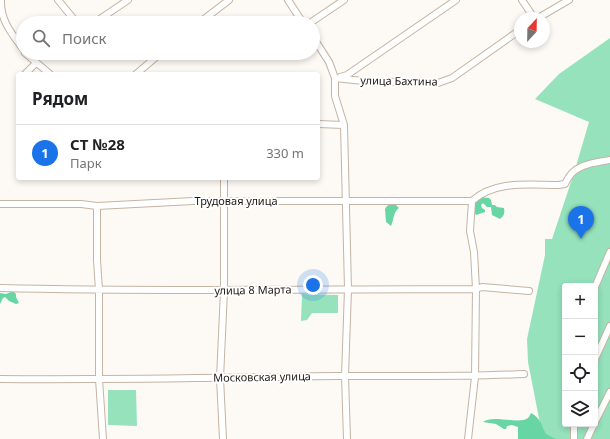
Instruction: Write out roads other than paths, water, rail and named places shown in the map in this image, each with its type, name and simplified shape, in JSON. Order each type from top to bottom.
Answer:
[{"type":"street","points":[[2,0],[0,9],[4,22],[16,40]]},
{"type":"street","points":[[58,0],[71,16]]},
{"type":"street","points":[[104,16],[128,0]]},
{"type":"street","points":[[208,16],[229,0]]},
{"type":"street","points":[[288,0],[298,16]]},
{"type":"street","points":[[320,16],[344,0]]},
{"type":"street","points":[[335,78],[346,75],[456,0]]},
{"type":"street","points":[[522,0],[530,12]]},
{"type":"street","points":[[548,12],[569,0]]},
{"type":"street","name":"улица Бахтина","points":[[335,78],[401,82],[445,81],[452,78],[514,34]]},
{"type":"street","points":[[320,48],[329,62],[335,78],[335,96],[344,126],[348,289],[345,376],[347,439]]},
{"type":"street","points":[[33,60],[47,72]]},
{"type":"street","points":[[138,72],[153,60]]},
{"type":"street","points":[[27,72],[36,63]]},
{"type":"street","points":[[320,124],[344,126]]},
{"type":"street","points":[[468,439],[475,377],[476,290],[474,252],[470,231],[472,201],[480,193],[513,184],[565,184],[575,170],[591,164],[610,160]]},
{"type":"street","points":[[223,439],[220,378],[224,291],[224,180]]},
{"type":"street","name":"Трудовая улица","points":[[0,204],[81,204],[97,206],[223,201],[472,201]]},
{"type":"street","points":[[97,206],[97,260],[100,290],[99,379],[103,439]]},
{"type":"street","points":[[597,283],[610,252]]},
{"type":"street","name":"улица 8 Марта","points":[[0,288],[224,291],[348,289],[476,290],[482,287],[490,287],[529,291]]},
{"type":"street","points":[[597,355],[610,326]]},
{"type":"street","name":"Московская улица","points":[[0,378],[99,379],[345,376],[475,377],[524,374]]},
{"type":"street","points":[[598,415],[610,392]]},
{"type":"street","points":[[574,427],[574,439]]},
{"type":"street","points":[[586,439],[592,427]]},
{"type":"place","name":"СТ №28","points":[[581,239]]}]
